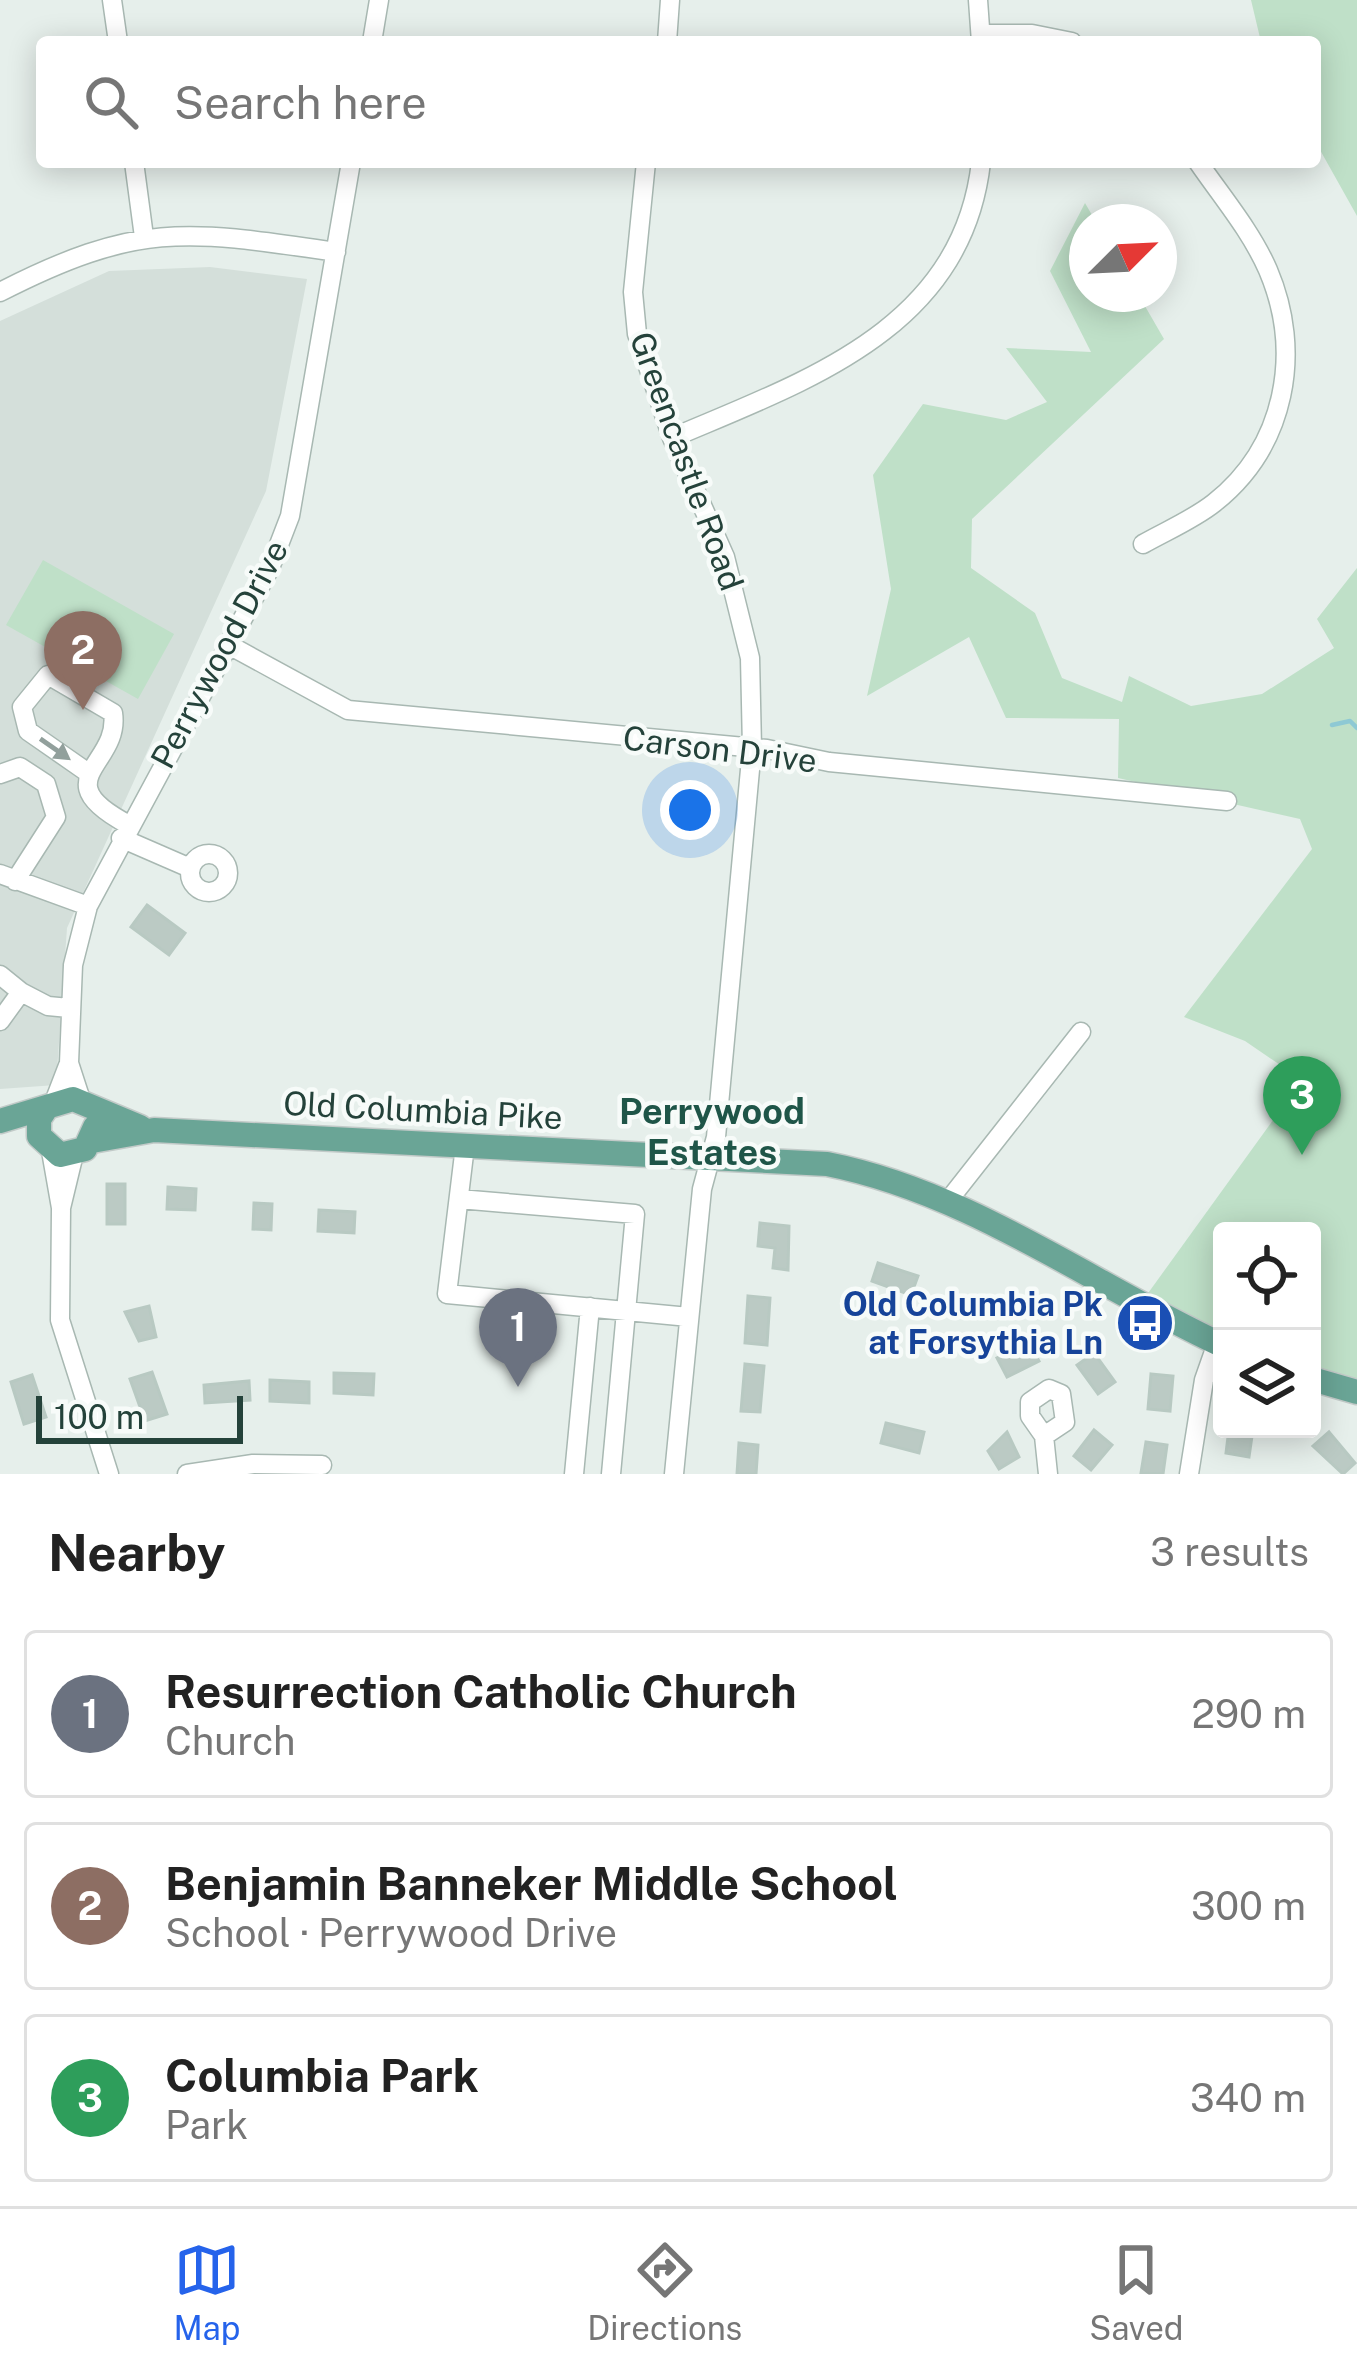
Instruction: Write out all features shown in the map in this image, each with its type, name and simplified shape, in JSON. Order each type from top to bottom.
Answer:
[{"type":"main road","name":"Old Columbia Pike","points":[[0,1122],[51,1105],[86,1107],[154,1130]]},
{"type":"main road","points":[[51,1105],[39,1119],[64,1146],[95,1129],[86,1107]]},
{"type":"main road","name":"Old Columbia Pike","points":[[0,1122],[64,1146],[154,1130],[826,1164],[885,1175],[948,1201],[1213,1341]]},
{"type":"main road","points":[[1321,1381],[1357,1392]]},
{"type":"street","points":[[112,0],[117,36]]},
{"type":"street","points":[[373,36],[379,0]]},
{"type":"street","points":[[667,36],[670,0]]},
{"type":"street","points":[[978,0],[981,36]]},
{"type":"street","points":[[1006,36],[1041,36]]},
{"type":"street","points":[[135,168],[144,237]]},
{"type":"street","name":"Perrywood Drive","points":[[86,1107],[69,1063],[69,1008],[88,906],[271,568],[290,516],[350,168]]},
{"type":"street","name":"Greencastle Road","points":[[645,168],[633,292],[637,334],[672,439],[725,557],[741,608],[750,658],[752,748],[716,1137],[707,1158],[674,1474]]},
{"type":"street","points":[[672,439],[856,356],[897,324],[925,293],[957,240],[979,168]]},
{"type":"street","points":[[1143,544],[1213,504],[1242,476],[1275,424],[1285,386],[1286,332],[1268,271],[1202,168]]},
{"type":"street","points":[[0,292],[64,259],[144,237],[220,235],[336,252]]},
{"type":"street","name":"Carson Drive","points":[[229,645],[348,710],[752,748],[829,762],[1227,801]]},
{"type":"street","points":[[87,772],[115,726],[113,713],[48,675],[22,707],[28,731],[87,772],[97,808],[125,832],[190,868]]},
{"type":"street","points":[[0,773],[20,767],[46,784],[56,817],[8,878],[88,906]]},
{"type":"street","points":[[0,975],[48,1006],[69,1008]]},
{"type":"street","points":[[0,1022],[21,992]]},
{"type":"street","points":[[948,1201],[1081,1032]]},
{"type":"street","name":"Perrywood Drive","points":[[51,1105],[69,1063]]},
{"type":"street","points":[[64,1146],[60,1320],[109,1474]]},
{"type":"street","points":[[465,1146],[447,1294],[689,1317]]},
{"type":"street","points":[[459,1199],[635,1214],[611,1474]]},
{"type":"street","points":[[574,1474],[590,1307]]},
{"type":"street","points":[[1189,1474],[1204,1380],[1213,1358]]},
{"type":"street","points":[[1044,1436],[1048,1474]]},
{"type":"street","points":[[187,1474],[253,1464],[322,1465]]},
{"type":"shaded area","points":[[210,267],[307,279],[266,491],[67,928],[56,1085],[0,1089],[0,321],[109,271]]},
{"type":"green space","points":[[1251,0],[1357,0],[1357,216],[1321,152],[1321,36],[1260,36]]},
{"type":"green space","points":[[1069,234],[1069,309],[1050,271]]},
{"type":"green space","points":[[1071,312],[1148,312],[1164,339],[972,519],[971,568],[1035,613],[1062,678],[1122,702],[1129,676],[1191,706],[1262,694],[1334,648],[1317,619],[1357,568],[1357,1383],[1321,1373],[1321,1222],[1213,1222],[1213,1329],[1146,1296],[1302,1080],[1245,1041],[1184,1017],[1312,849],[1300,819],[1118,778],[1119,719],[1006,718],[969,637],[867,696],[891,589],[873,475],[923,404],[1006,420],[1047,402],[1006,348],[1091,352]]},
{"type":"green space","points":[[43,560],[174,634],[138,699],[6,625]]},
{"type":"building","points":[[147,905],[185,933],[169,955],[131,927]]},
{"type":"building","points":[[107,1184],[125,1184],[125,1224],[107,1224]]},
{"type":"building","points":[[168,1187],[196,1189],[195,1210],[167,1209]]},
{"type":"building","points":[[254,1203],[272,1204],[271,1230],[253,1229]]},
{"type":"building","points":[[319,1210],[355,1212],[354,1233],[318,1231]]},
{"type":"building","points":[[760,1223],[789,1226],[788,1270],[773,1268],[775,1248],[758,1246]]},
{"type":"building","points":[[878,1263],[918,1276],[911,1295],[872,1281]]},
{"type":"building","points":[[748,1296],[770,1298],[767,1345],[745,1343]]},
{"type":"building","points":[[149,1306],[156,1337],[139,1341],[125,1312]]},
{"type":"building","points":[[1029,1342],[1039,1361],[1007,1377],[997,1358]]},
{"type":"building","points":[[1094,1353],[1115,1382],[1098,1394],[1077,1365]]},
{"type":"building","points":[[745,1364],[764,1366],[760,1412],[741,1411]]},
{"type":"building","points":[[152,1372],[167,1414],[145,1421],[130,1379]]},
{"type":"building","points":[[334,1373],[374,1374],[373,1395],[334,1393]]},
{"type":"building","points":[[1151,1374],[1173,1376],[1170,1411],[1148,1409]]},
{"type":"building","points":[[32,1375],[46,1417],[24,1424],[11,1382]]},
{"type":"building","points":[[270,1380],[309,1382],[309,1403],[270,1401]]},
{"type":"building","points":[[249,1381],[250,1400],[205,1403],[204,1385]]},
{"type":"building","points":[[886,1423],[924,1432],[919,1453],[881,1443]]},
{"type":"building","points":[[1094,1430],[1112,1445],[1091,1470],[1074,1456]]},
{"type":"building","points":[[1007,1432],[1019,1457],[999,1469],[988,1451]]},
{"type":"building","points":[[1329,1432],[1355,1463],[1343,1474],[1313,1446]]},
{"type":"building","points":[[1228,1438],[1252,1438],[1249,1457],[1226,1453]]},
{"type":"building","points":[[1146,1442],[1167,1445],[1163,1474],[1141,1473]]},
{"type":"building","points":[[739,1443],[758,1445],[756,1474],[737,1474]]},
{"type":"waterway","points":[[1332,725],[1350,721],[1357,728]]},
{"type":"place","name":"Benjamin Banneker Middle School","points":[[83,710]]},
{"type":"place","name":"Columbia Park","points":[[1302,1155]]},
{"type":"place","name":"Old Columbia Pk at Forsythia Ln","points":[[1145,1323]]},
{"type":"place","name":"Resurrection Catholic Church","points":[[518,1387]]},
{"type":"district","name":"Perrywood Estates","points":[[712,1132]]}]
